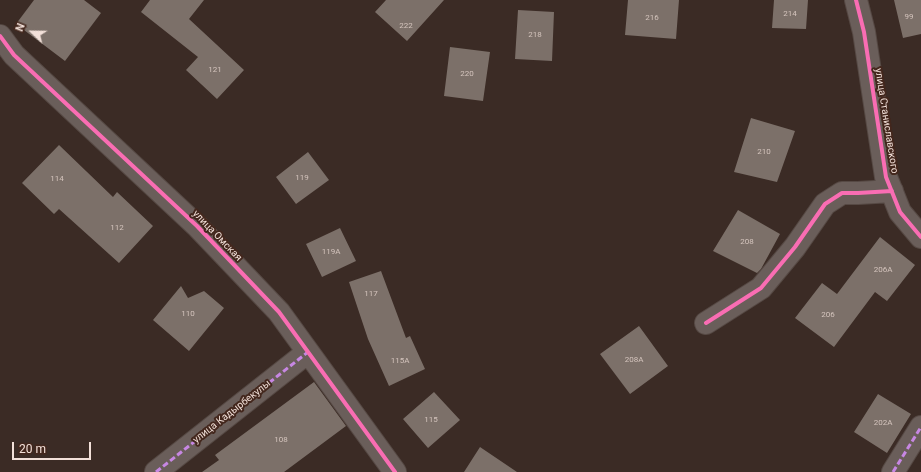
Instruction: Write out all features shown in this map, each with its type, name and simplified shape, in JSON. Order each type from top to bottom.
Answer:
[{"type":"street","name":"улица Станиславского","points":[[856,0],[864,32],[886,177],[900,212],[921,237]]},
{"type":"street","name":"улица Омская","points":[[0,36],[14,55],[197,226],[279,312],[395,472]]},
{"type":"street","points":[[706,323],[760,288],[795,247],[825,204],[842,193],[892,191]]},
{"type":"street","name":"улица Кадырбекулы","points":[[156,472],[308,352]]},
{"type":"street","points":[[893,472],[921,427]]},
{"type":"building","points":[[34,0],[84,0],[101,13],[65,61],[16,24]]},
{"type":"building","points":[[150,0],[204,0],[189,19],[244,70],[217,99],[186,70],[198,57],[141,12]]},
{"type":"building","points":[[386,0],[444,0],[407,41],[375,12]]},
{"type":"building","points":[[628,0],[679,0],[676,39],[625,35]]},
{"type":"building","points":[[774,0],[808,0],[806,29],[772,28]]},
{"type":"building","points":[[894,0],[921,0],[921,34],[903,38]]},
{"type":"building","points":[[518,10],[554,12],[552,61],[515,59]]},
{"type":"building","points":[[450,47],[490,52],[483,101],[444,96]]},
{"type":"building","points":[[751,118],[795,131],[777,182],[734,172]]},
{"type":"building","points":[[59,145],[113,197],[117,192],[153,226],[119,263],[59,209],[54,214],[22,183]]},
{"type":"building","points":[[308,152],[329,180],[296,204],[276,177]]},
{"type":"building","points":[[738,210],[780,234],[761,269],[757,273],[713,251]]},
{"type":"building","points":[[340,228],[356,261],[322,277],[306,244]]},
{"type":"building","points":[[880,237],[915,265],[887,301],[875,292],[834,347],[795,318],[822,283],[837,294]]},
{"type":"building","points":[[381,271],[406,338],[410,336],[425,369],[389,386],[368,339],[349,282]]},
{"type":"building","points":[[181,286],[188,298],[204,291],[224,308],[189,351],[153,320]]},
{"type":"building","points":[[639,326],[668,366],[630,394],[600,354]]},
{"type":"building","points":[[314,382],[346,426],[284,472],[202,472],[219,460],[215,455]]},
{"type":"building","points":[[434,392],[460,420],[428,448],[403,419]]},
{"type":"building","points":[[878,394],[911,414],[887,453],[854,432]]},
{"type":"building","points":[[480,447],[517,472],[464,472]]},
{"type":"marked path","points":[[156,472],[308,352]]},
{"type":"marked path","points":[[893,472],[921,427]]},
{"type":"cycle path","points":[[856,0],[864,32],[886,177],[900,212],[921,237]]},
{"type":"cycle path","points":[[0,36],[14,55],[197,226],[279,312],[395,472]]},
{"type":"cycle path","points":[[706,323],[761,288],[795,247],[825,204],[842,193],[892,191]]}]
